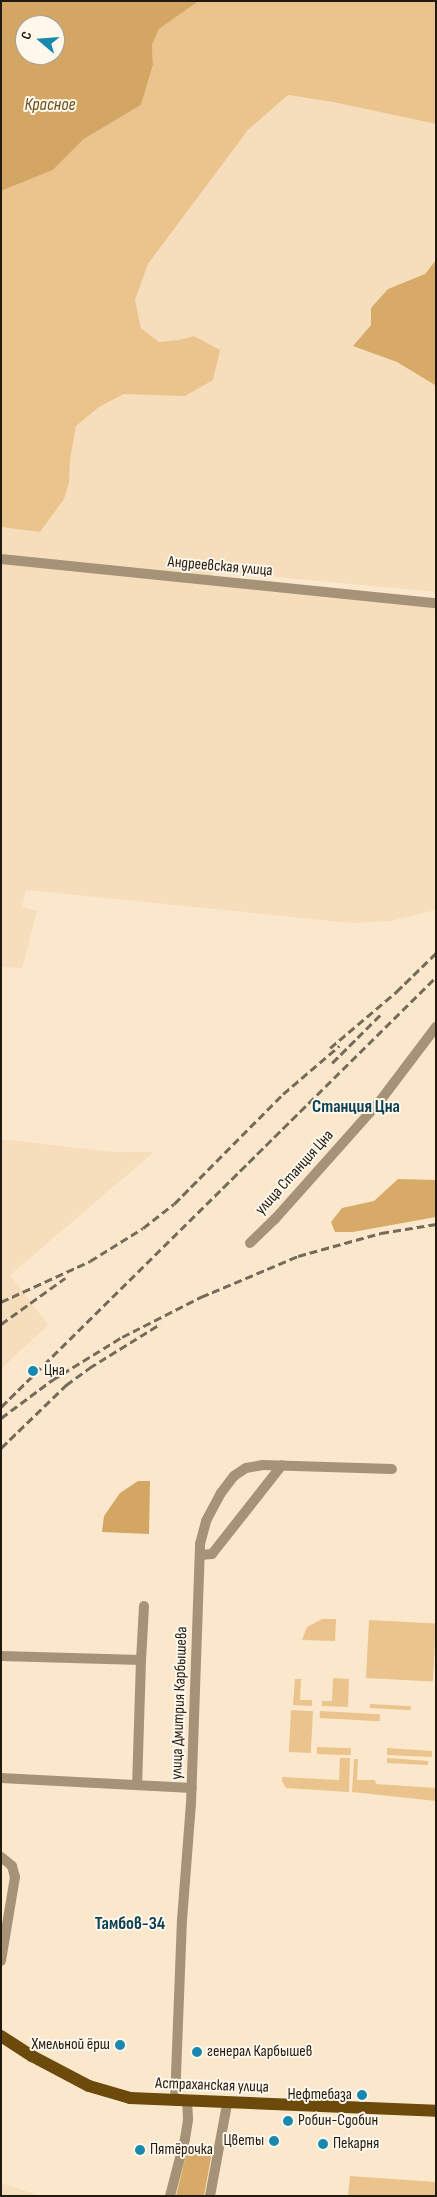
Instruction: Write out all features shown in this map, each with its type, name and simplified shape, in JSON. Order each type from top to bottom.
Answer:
[{"type":"main road","name":"Астраханская улица","points":[[1,2036],[32,2056],[89,2086],[130,2098],[227,2104],[436,2112]]},
{"type":"street","name":"Андреевская улица","points":[[1,560],[436,603]]},
{"type":"street","name":"улица Станция Цна","points":[[250,1243],[275,1219],[380,1101],[436,1027]]},
{"type":"street","name":"улица Дмитрия Карбышева","points":[[170,2196],[185,2139],[188,2119],[181,2101],[182,1920],[192,1788],[200,1544],[206,1521],[221,1493],[234,1476],[246,1468],[263,1465],[282,1465],[392,1469]]},
{"type":"street","points":[[200,1555],[212,1554],[282,1465]]},
{"type":"street","points":[[137,1785],[144,1606]]},
{"type":"street","points":[[1,1656],[141,1660]]},
{"type":"street","points":[[1,1778],[192,1788]]},
{"type":"street","points":[[1,1857],[12,1866],[15,1877],[1,1961]]},
{"type":"street","points":[[210,2196],[227,2104]]},
{"type":"shaded area","points":[[199,1],[436,1],[436,124],[333,102],[288,95],[248,130],[148,264],[135,300],[141,328],[159,342],[194,336],[220,350],[213,380],[185,396],[124,394],[99,407],[76,426],[70,460],[69,483],[64,499],[40,532],[1,527],[1,191],[53,170],[84,139],[141,105],[153,65],[152,45],[159,29]]},
{"type":"shaded area","points":[[288,95],[333,102],[436,124],[436,260],[425,274],[388,289],[371,308],[371,325],[354,346],[397,362],[436,384],[436,592],[212,571],[212,584],[436,608],[436,910],[390,921],[351,923],[26,890],[22,907],[37,911],[22,968],[1,967],[1,527],[40,532],[69,483],[70,460],[76,426],[99,407],[124,394],[150,394],[194,336],[159,342],[141,328],[135,300],[148,264],[248,130]]},
{"type":"shaded area","points":[[436,260],[435,385],[397,362],[353,346],[371,325],[371,308],[388,289],[425,274]]},
{"type":"shaded area","points":[[1,1139],[113,1152],[154,1152],[10,1275],[48,1325],[1,1369]]},
{"type":"shaded area","points":[[398,1179],[436,1180],[436,1217],[353,1232],[335,1232],[331,1222],[342,1208],[374,1201]]},
{"type":"shaded area","points":[[322,1619],[336,1619],[335,1641],[302,1640],[307,1627]]},
{"type":"shaded area","points":[[369,1620],[436,1624],[433,1681],[366,1678]]},
{"type":"shaded area","points":[[333,1678],[349,1679],[348,1707],[322,1706],[322,1701],[332,1701]]},
{"type":"shaded area","points":[[295,1679],[301,1679],[300,1700],[312,1700],[312,1706],[293,1705]]},
{"type":"shaded area","points":[[370,1704],[411,1706],[411,1710],[370,1708]]},
{"type":"shaded area","points":[[291,1710],[313,1711],[311,1753],[289,1752]]},
{"type":"shaded area","points":[[320,1711],[380,1714],[380,1721],[320,1718]]},
{"type":"shaded area","points":[[317,1747],[351,1748],[351,1755],[317,1754]]},
{"type":"shaded area","points":[[387,1748],[432,1751],[432,1757],[387,1755]]},
{"type":"shaded area","points":[[340,1758],[350,1758],[349,1792],[286,1788],[282,1781],[282,1777],[339,1780]]},
{"type":"shaded area","points":[[387,1758],[428,1761],[428,1765],[387,1763]]},
{"type":"shaded area","points":[[354,1759],[358,1759],[357,1780],[375,1780],[376,1784],[436,1788],[436,1801],[352,1792]]},
{"type":"shaded area","points":[[187,2151],[212,2152],[204,2196],[176,2196]]},
{"type":"shaded area","points":[[350,2176],[436,2182],[436,2196],[348,2196]]},
{"type":"shaded area","points":[[1,2183],[23,2190],[40,2196],[1,2196]]},
{"type":"water","name":"Красное","points":[[1,1],[199,1],[159,29],[152,45],[153,65],[141,105],[84,139],[53,170],[1,191]]},
{"type":"water","points":[[138,1481],[150,1481],[149,1534],[102,1532],[104,1516],[120,1493]]},
{"type":"railway","points":[[330,1048],[396,992],[436,953]]},
{"type":"railway","points":[[1,1407],[436,977]]},
{"type":"railway","points":[[332,1063],[381,1014]]},
{"type":"railway","points":[[1,1302],[90,1261],[143,1228],[174,1204],[283,1094],[339,1046]]},
{"type":"railway","points":[[1,1418],[52,1380],[122,1337],[201,1297],[298,1256],[381,1233],[436,1224]]},
{"type":"railway","points":[[1,1324],[65,1278]]},
{"type":"railway","points":[[1,1448],[66,1385],[89,1368],[160,1324]]},
{"type":"place","name":"Цна","points":[[33,1371]]},
{"type":"place","name":"Хмельной ёрш","points":[[120,2045]]},
{"type":"place","name":"генерал Карбышев","points":[[197,2052]]},
{"type":"place","name":"Нефтебаза","points":[[362,2095]]},
{"type":"place","name":"Робин-Сдобин","points":[[288,2121]]},
{"type":"place","name":"Цветы","points":[[274,2141]]},
{"type":"place","name":"Пекарня","points":[[323,2144]]},
{"type":"place","name":"Пятёрочка","points":[[140,2150]]},
{"type":"district","name":"Станция Цна","points":[[356,1107]]},
{"type":"district","name":"Тамбов-34","points":[[130,1924]]}]
